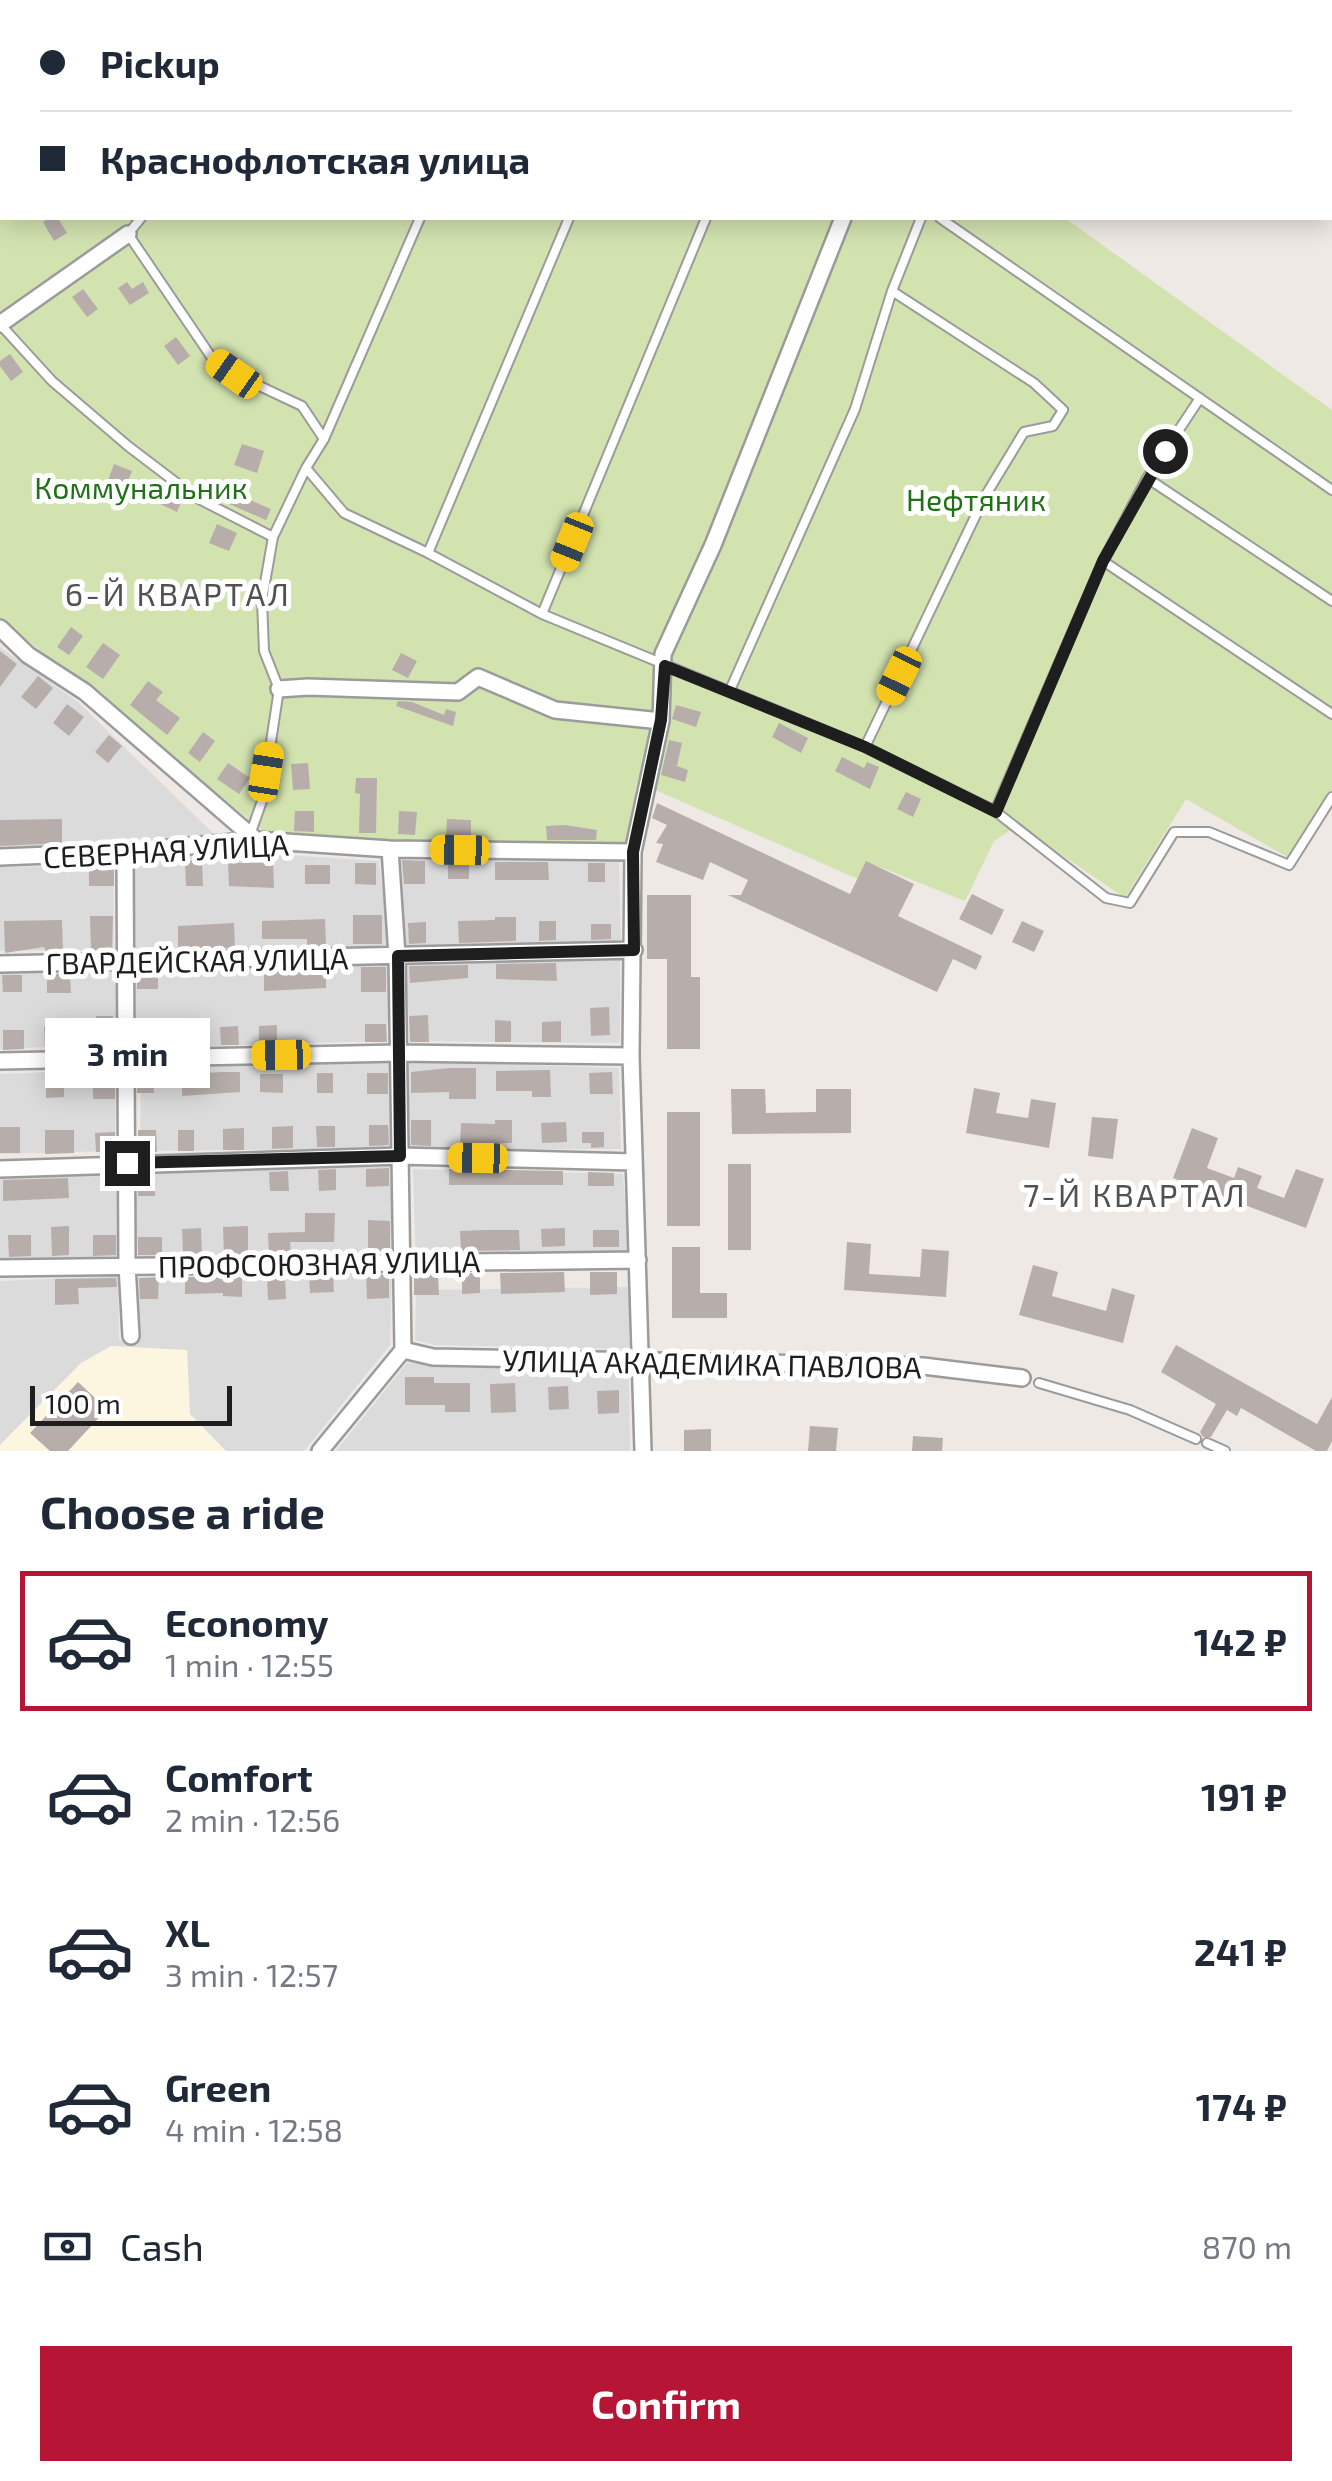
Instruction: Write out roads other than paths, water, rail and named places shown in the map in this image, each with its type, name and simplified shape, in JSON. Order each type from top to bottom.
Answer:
[{"type":"street","points":[[643,1451],[631,1056],[633,852],[661,720],[665,666],[662,654],[713,545],[842,220]]},
{"type":"street","points":[[0,324],[128,234]]},
{"type":"street","points":[[0,628],[28,655],[85,692],[253,838]]},
{"type":"street","points":[[280,689],[458,692],[478,677],[555,710],[661,720]]},
{"type":"street","name":"СЕВЕРНАЯ УЛИЦА","points":[[0,856],[125,852],[253,838],[390,849],[633,852]]},
{"type":"street","points":[[320,1451],[403,1350],[398,956],[390,849]]},
{"type":"street","points":[[125,852],[127,1265],[131,1336]]},
{"type":"street","name":"ГВАРДЕЙСКАЯ УЛИЦА","points":[[0,964],[634,950]]},
{"type":"street","points":[[0,1062],[398,1053],[631,1056]]},
{"type":"street","points":[[0,1168],[400,1156],[634,1162]]},
{"type":"street","name":"ПРОФСОЮЗНАЯ УЛИЦА","points":[[0,1268],[638,1260]]},
{"type":"street","name":"УЛИЦА АКАДЕМИКА ПАВЛОВА","points":[[403,1350],[433,1357],[923,1366],[1022,1378]]},
{"type":"lane","points":[[139,220],[128,234],[212,358],[234,374],[302,406],[324,439]]},
{"type":"lane","points":[[253,838],[280,689],[264,652],[262,600],[274,537],[324,439],[419,220]]},
{"type":"lane","points":[[428,553],[568,220]]},
{"type":"lane","points":[[542,614],[705,220]]},
{"type":"lane","points":[[730,690],[855,409],[919,220]]},
{"type":"lane","points":[[943,220],[1332,490]]},
{"type":"lane","points":[[865,747],[994,482],[1024,432],[1053,426],[1063,410],[1034,384],[892,292]]},
{"type":"lane","points":[[0,324],[52,381],[128,446],[196,497],[274,537]]},
{"type":"lane","points":[[996,812],[1103,561],[1147,478],[1200,398]]},
{"type":"lane","points":[[306,468],[344,513],[542,614],[865,747],[996,812],[1106,898],[1130,903],[1174,832],[1209,832],[1288,864],[1332,796]]},
{"type":"lane","points":[[1147,478],[1332,601]]},
{"type":"lane","points":[[1103,561],[1332,714]]},
{"type":"lane","points":[[1039,1383],[1130,1410],[1196,1438]]},
{"type":"lane","points":[[1207,1443],[1225,1451]]},
{"type":"district","name":"6-Й КВАРТАЛ","points":[[178,593]]},
{"type":"district","name":"7-Й КВАРТАЛ","points":[[1135,1194]]},
{"type":"park label","name":"Коммунальник","points":[[141,487]]},
{"type":"park label","name":"Нефтяник","points":[[976,499]]}]
